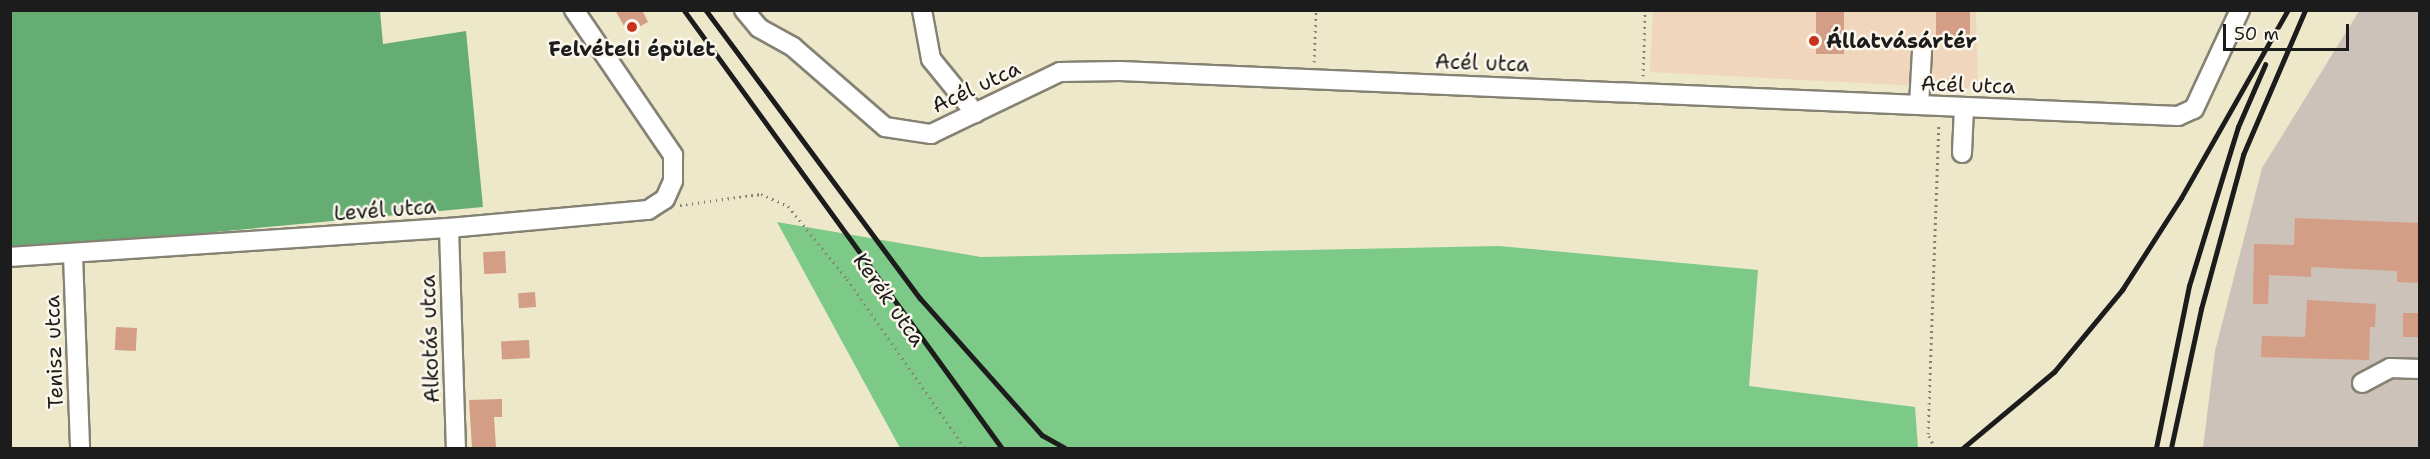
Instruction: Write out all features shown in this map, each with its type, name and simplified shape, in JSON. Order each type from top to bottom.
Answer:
[{"type":"street","points":[[574,10],[673,155],[674,181],[665,199],[648,210]]},
{"type":"street","name":"Acél utca","points":[[744,10],[759,28],[793,47],[885,127],[931,134],[1060,72],[1312,79],[2178,117],[2194,109],[2240,10]]},
{"type":"street","points":[[922,10],[931,59],[975,113]]},
{"type":"street","points":[[1919,105],[1922,51]]},
{"type":"street","points":[[1962,153],[1964,107]]},
{"type":"street","name":"Levél utca","points":[[10,257],[73,255],[448,228],[648,210]]},
{"type":"street","name":"Alkotás utca","points":[[448,228],[456,448]]},
{"type":"street","name":"Tenisz utca","points":[[73,255],[80,448]]},
{"type":"street","points":[[2362,383],[2390,368],[2420,369]]},
{"type":"path","points":[[1312,79],[1316,10]]},
{"type":"path","points":[[1644,93],[1646,10]]},
{"type":"path","points":[[1935,448],[1928,434],[1940,106]]},
{"type":"path","name":"Kerék utca","points":[[648,210],[761,194],[788,206],[848,279],[965,448]]},
{"type":"shaded area","name":"Állatvásártér","points":[[1653,11],[1976,11],[1978,89],[1650,72]]},
{"type":"shaded area","points":[[2359,11],[2419,11],[2419,448],[2203,448],[2215,351],[2262,168]]},
{"type":"green space","points":[[11,11],[380,11],[383,44],[466,31],[483,207],[11,251]]},
{"type":"green space","points":[[777,222],[981,257],[1499,246],[1758,270],[1749,386],[1915,407],[1918,448],[900,448]]},
{"type":"building","name":"Felvételi épület","points":[[615,10],[642,10],[648,22],[628,33]]},
{"type":"building","points":[[1816,10],[1844,10],[1844,54],[1816,54]]},
{"type":"building","points":[[1936,10],[1970,10],[1970,41],[1936,41]]},
{"type":"building","points":[[2295,218],[2420,223],[2419,283],[2397,282],[2397,271],[2311,267],[2311,277],[2269,275],[2268,304],[2253,304],[2254,244],[2294,245]]},
{"type":"building","points":[[505,251],[506,273],[484,274],[483,252]]},
{"type":"building","points":[[535,292],[536,307],[519,308],[518,293]]},
{"type":"building","points":[[2307,300],[2376,304],[2375,327],[2370,327],[2369,360],[2261,357],[2262,336],[2305,337]]},
{"type":"building","points":[[2403,313],[2420,313],[2420,337],[2403,337]]},
{"type":"building","points":[[116,327],[137,328],[136,351],[115,350]]},
{"type":"building","points":[[529,340],[530,358],[502,359],[501,341]]},
{"type":"building","points":[[502,399],[502,417],[494,417],[496,447],[472,448],[469,400]]},
{"type":"railway","points":[[684,10],[1002,448]]},
{"type":"railway","points":[[706,10],[920,298],[1042,435],[1065,448]]},
{"type":"railway","points":[[1963,448],[2054,372],[2122,290],[2181,198],[2288,10]]},
{"type":"railway","points":[[2171,448],[2201,309],[2243,155],[2305,10]]},
{"type":"railway","points":[[2156,448],[2189,286],[2238,127],[2265,65]]},
{"type":"place","name":"Felvételi épület","points":[[632,27]]},
{"type":"place","name":"Állatvásártér","points":[[1814,41]]}]
